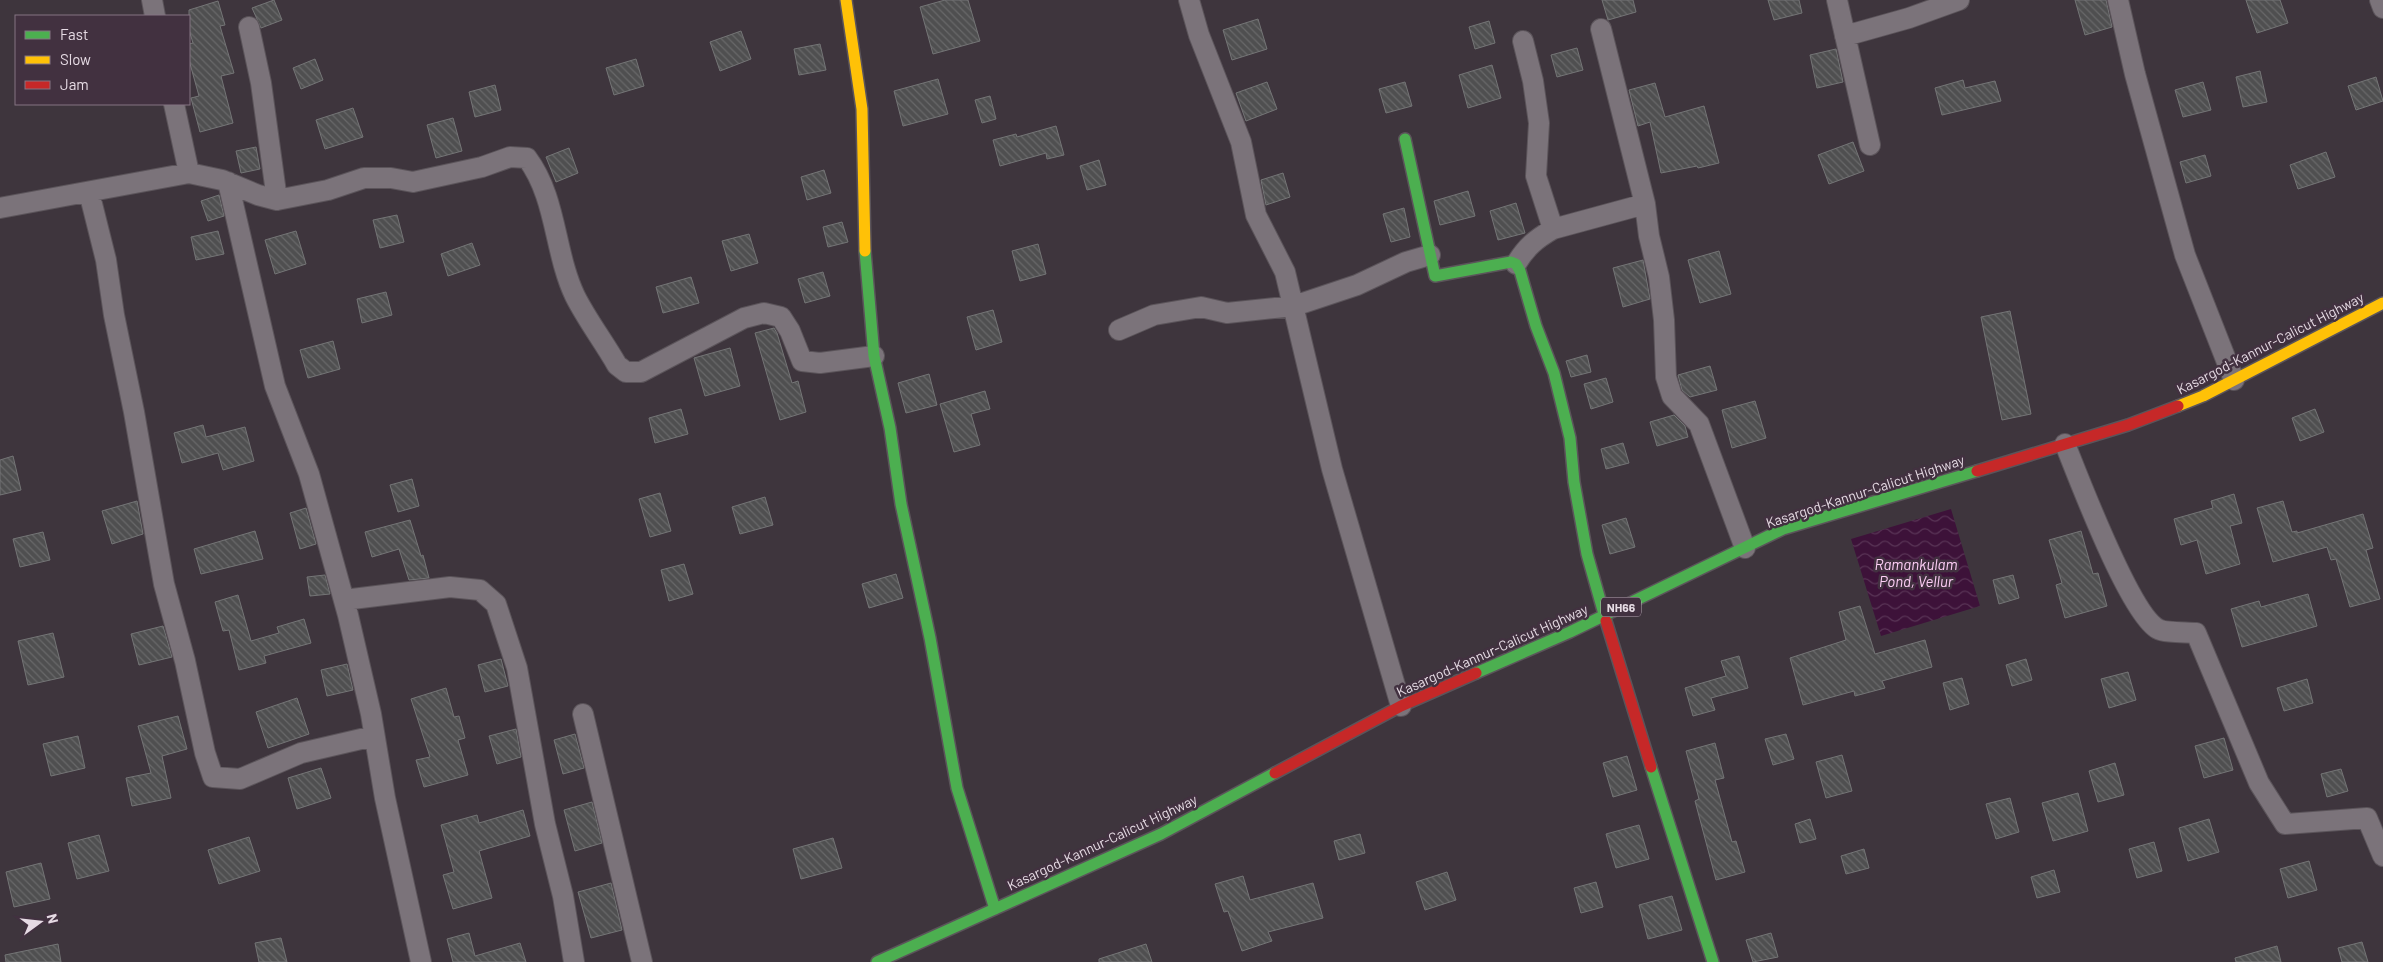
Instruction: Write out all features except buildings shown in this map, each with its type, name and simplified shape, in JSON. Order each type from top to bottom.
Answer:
[{"type":"main road","points":[[846,0],[862,109],[864,239],[874,356],[890,428],[902,504],[930,638],[957,788],[995,908]]},
{"type":"main road","points":[[1405,140],[1435,276],[1511,262],[1516,264],[1536,326],[1554,373],[1570,438],[1574,482],[1587,554],[1604,616],[1713,962]]},
{"type":"main road","name":"Kasargod-Kannur-Calicut Highway","points":[[877,962],[1161,834],[1401,706],[1604,616],[1783,529],[2128,425],[2194,400],[2383,303]]},
{"type":"street","points":[[152,0],[155,15]]},
{"type":"street","points":[[1189,0],[1199,36],[1241,142],[1256,215],[1285,272],[1332,469],[1401,706]]},
{"type":"street","points":[[1837,0],[1870,145]]},
{"type":"street","points":[[1845,36],[1909,18],[1960,0]]},
{"type":"street","points":[[2118,0],[2135,74],[2185,255],[2234,380]]},
{"type":"street","points":[[2380,0],[2383,8]]},
{"type":"street","points":[[249,27],[267,118],[278,200]]},
{"type":"street","points":[[1601,29],[1645,204],[1649,236],[1660,277],[1663,301],[1666,377],[1672,396],[1699,424],[1745,548]]},
{"type":"street","points":[[1523,41],[1533,81],[1538,123],[1536,176],[1552,229]]},
{"type":"street","points":[[174,105],[190,173]]},
{"type":"street","points":[[0,208],[190,173],[228,182],[258,195],[278,200],[328,190],[364,178],[391,178],[413,182],[482,167],[510,157],[527,158],[536,170],[553,215],[575,295],[617,365],[626,372],[641,372],[744,318],[764,313],[780,317],[790,331],[802,361],[820,363],[874,356]]},
{"type":"street","points":[[228,182],[275,386],[309,474],[344,600],[374,736],[384,798],[421,962]]},
{"type":"street","points":[[89,192],[106,260],[114,315],[136,421],[164,584],[186,661],[205,753],[213,777],[240,779],[301,753],[374,736]]},
{"type":"street","points":[[1516,264],[1524,250],[1536,238],[1552,229],[1645,204]]},
{"type":"street","points":[[1119,330],[1154,315],[1201,307],[1227,313],[1294,306],[1357,285],[1406,262],[1430,254]]},
{"type":"street","points":[[2064,444],[2109,549],[2140,611],[2158,629],[2196,634],[2259,783],[2285,824],[2367,818],[2383,856]]},
{"type":"street","points":[[344,600],[450,587],[480,590],[496,604],[517,668],[545,824],[563,896],[574,962]]},
{"type":"street","points":[[583,714],[642,962]]},
{"type":"water","name":"Ramankulam Pond, Vellur","points":[[1951,509],[1980,606],[1881,636],[1851,539]]},
{"type":"traffic: fast","points":[[1405,139],[1435,276],[1511,262],[1516,264],[1520,271],[1536,326],[1554,373],[1570,438],[1574,482],[1587,554],[1606,621]]},
{"type":"traffic: fast","points":[[865,251],[874,356],[890,428],[901,504],[930,638],[957,788],[995,909]]},
{"type":"traffic: fast","points":[[1476,673],[1570,632],[1783,529],[1977,471]]},
{"type":"traffic: fast","points":[[1651,767],[1713,962]]},
{"type":"traffic: fast","points":[[877,962],[1161,834],[1275,773]]},
{"type":"traffic: slow","points":[[846,0],[862,109],[865,251]]},
{"type":"traffic: slow","points":[[2178,406],[2203,396],[2383,303]]},
{"type":"traffic: jam","points":[[1977,471],[2128,425],[2178,406]]},
{"type":"traffic: jam","points":[[1606,621],[1651,767]]},
{"type":"traffic: jam","points":[[1275,773],[1401,706],[1476,673]]}]
